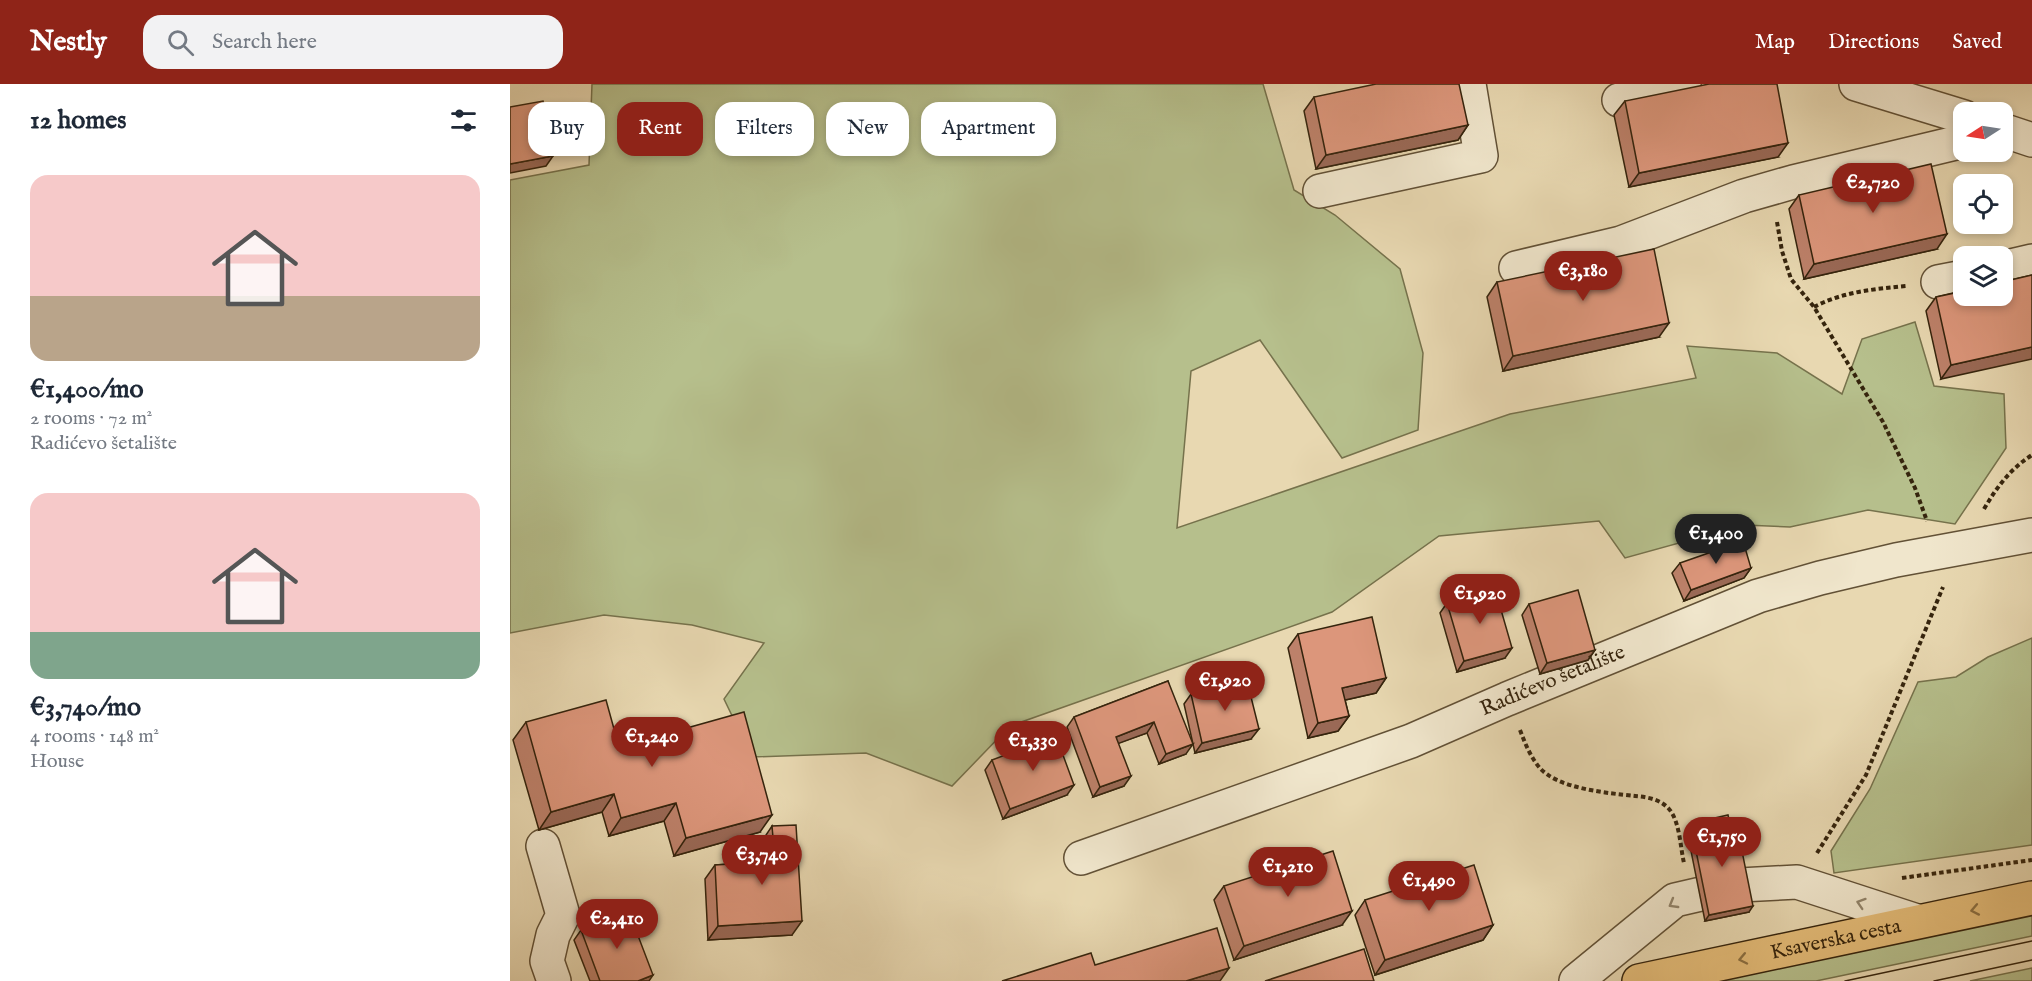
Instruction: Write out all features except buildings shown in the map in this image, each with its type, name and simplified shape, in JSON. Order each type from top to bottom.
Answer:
[{"type":"main road","name":"Ksaverska cesta","points":[[1639,981],[2032,898]]},
{"type":"street","points":[[1320,191],[1481,156],[1469,84]]},
{"type":"street","points":[[1618,100],[1684,84]]},
{"type":"street","points":[[1856,84],[1953,114]]},
{"type":"street","points":[[2013,134],[2032,140]]},
{"type":"street","points":[[1516,268],[1621,243],[1744,196],[1953,144]]},
{"type":"street","points":[[2013,265],[2032,261]]},
{"type":"street","name":"Radićevo šetalište","points":[[1081,858],[1411,741],[1758,596],[1896,560],[2032,535]]},
{"type":"street","points":[[543,846],[563,915],[553,935],[547,961],[554,981]]},
{"type":"street","points":[[1576,981],[1675,900],[1740,885],[1797,882],[1917,921]]},
{"type":"path","points":[[1770,189],[1782,251],[1791,279],[1814,307],[1883,422],[1949,551],[1866,775],[1813,860]]},
{"type":"path","points":[[1814,307],[1828,300],[1866,290],[1951,280]]},
{"type":"path","points":[[1981,515],[1996,488],[2016,465],[2032,455]]},
{"type":"path","points":[[1507,699],[1530,754],[1539,768],[1552,779],[1617,794],[1652,797],[1669,809],[1677,826],[1684,865]]},
{"type":"path","points":[[1893,880],[2032,860]]},
{"type":"green space","points":[[592,84],[1263,84],[1294,190],[1335,215],[1400,269],[1423,353],[1418,430],[1342,458],[1260,340],[1191,371],[1177,528],[1510,414],[1696,378],[1687,346],[1777,353],[1842,394],[1862,339],[1915,322],[1934,386],[2004,394],[2006,448],[1955,524],[1868,510],[1790,527],[1744,525],[1625,558],[1599,521],[1439,536],[1332,612],[1010,726],[952,786],[866,753],[752,757],[724,699],[764,643],[692,625],[604,615],[510,633],[510,180],[589,165],[589,156],[605,156],[605,102],[591,102]]},
{"type":"green space","points":[[2032,638],[2032,845],[1834,873],[1831,851],[1870,789],[1918,682],[1956,677],[1988,657]]},
{"type":"green space","points":[[2032,913],[2032,936],[1816,981],[1709,981]]},
{"type":"green space","points":[[2032,968],[2032,981],[1970,981]]},
{"type":"tram line","points":[[1845,981],[2032,941]]},
{"type":"tram line","points":[[1934,981],[2032,960]]}]
